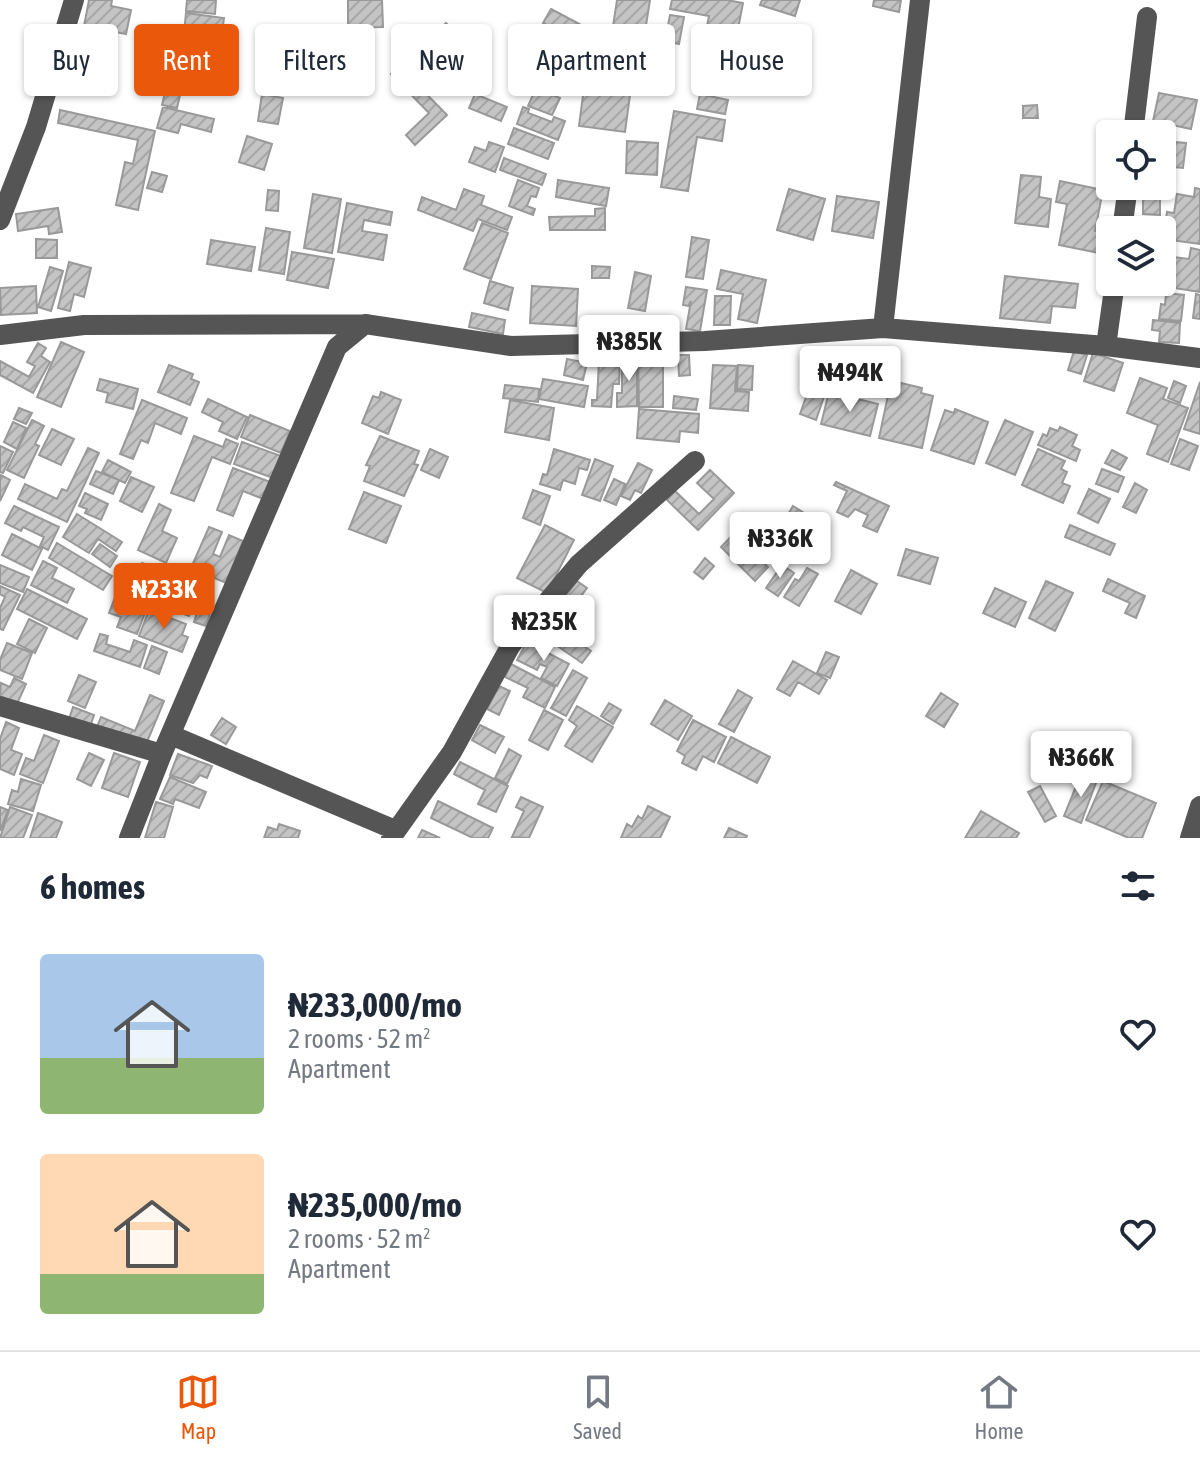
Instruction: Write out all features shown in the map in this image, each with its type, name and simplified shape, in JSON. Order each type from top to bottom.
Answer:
[{"type":"street","points":[[0,220],[36,127],[74,0]]},
{"type":"street","points":[[883,328],[920,0]]},
{"type":"street","points":[[1135,120],[1147,17]]},
{"type":"street","points":[[1106,346],[1113,296]]},
{"type":"street","points":[[129,838],[337,347],[365,324]]},
{"type":"street","points":[[0,335],[84,325],[365,324],[511,346],[705,341],[883,328],[1106,346],[1200,358]]},
{"type":"street","points":[[171,735],[393,834],[452,752],[511,645],[579,564],[695,461]]},
{"type":"street","points":[[0,706],[162,754]]},
{"type":"street","points":[[1190,838],[1200,806]]},
{"type":"building","points":[[89,0],[112,0],[111,6],[131,10],[126,34],[118,32],[118,24],[84,24]]},
{"type":"building","points":[[187,0],[216,0],[215,14],[186,11]]},
{"type":"building","points":[[348,0],[382,0],[383,27],[348,24]]},
{"type":"building","points":[[617,0],[650,0],[646,24],[613,24]]},
{"type":"building","points":[[672,0],[743,3],[739,24],[707,24],[709,16],[670,9]]},
{"type":"building","points":[[762,0],[800,0],[795,16],[760,5]]},
{"type":"building","points":[[874,0],[901,0],[899,12],[873,6]]},
{"type":"building","points":[[551,9],[579,24],[545,24]]},
{"type":"building","points":[[186,13],[224,18],[223,24],[185,24]]},
{"type":"building","points":[[670,15],[684,17],[679,44],[675,43],[675,24],[668,24]]},
{"type":"building","points":[[1159,93],[1197,100],[1191,129],[1176,126],[1176,120],[1153,120]]},
{"type":"building","points":[[164,96],[180,96],[177,108],[162,105]]},
{"type":"building","points":[[262,96],[283,98],[278,124],[258,121]]},
{"type":"building","points":[[412,96],[428,96],[447,115],[415,145],[406,135],[429,113]]},
{"type":"building","points":[[474,96],[507,107],[501,121],[469,108]]},
{"type":"building","points":[[532,96],[560,98],[552,115],[528,106]]},
{"type":"building","points":[[583,96],[630,96],[625,132],[579,126]]},
{"type":"building","points":[[700,96],[728,100],[725,114],[697,109]]},
{"type":"building","points":[[1037,105],[1038,118],[1023,118],[1023,106]]},
{"type":"building","points":[[163,107],[214,119],[211,132],[181,124],[178,133],[157,128]]},
{"type":"building","points":[[523,107],[529,109],[528,113],[552,122],[554,117],[565,121],[558,140],[517,124]]},
{"type":"building","points":[[60,110],[155,131],[138,210],[116,205],[125,162],[133,164],[138,140],[58,123]]},
{"type":"building","points":[[674,111],[725,120],[722,141],[697,137],[688,191],[661,187]]},
{"type":"building","points":[[514,128],[554,143],[548,159],[508,144]]},
{"type":"building","points":[[247,136],[272,144],[264,170],[239,162]]},
{"type":"building","points":[[627,141],[658,143],[657,175],[626,173]]},
{"type":"building","points":[[489,142],[504,147],[495,172],[469,162],[475,147],[486,151]]},
{"type":"building","points":[[1176,142],[1186,143],[1183,168],[1176,167]]},
{"type":"building","points":[[504,158],[546,174],[542,185],[500,170]]},
{"type":"building","points":[[152,172],[167,176],[162,192],[147,188]]},
{"type":"building","points":[[1021,175],[1041,177],[1039,197],[1051,199],[1048,227],[1015,223]]},
{"type":"building","points":[[518,180],[539,188],[536,197],[531,196],[527,206],[535,209],[533,215],[509,206]]},
{"type":"building","points":[[558,180],[609,188],[606,206],[556,197]]},
{"type":"building","points":[[1060,181],[1096,189],[1096,200],[1101,200],[1096,216],[1096,252],[1059,245],[1067,204],[1056,202]]},
{"type":"building","points":[[1195,188],[1200,189],[1200,244],[1176,241],[1176,216],[1166,216],[1167,212],[1174,213],[1177,194],[1194,197]]},
{"type":"building","points":[[464,189],[484,196],[481,205],[512,217],[507,230],[478,219],[473,231],[418,210],[422,197],[456,210]]},
{"type":"building","points":[[789,189],[825,199],[813,240],[777,230]]},
{"type":"building","points":[[268,190],[279,191],[278,211],[266,210]]},
{"type":"building","points":[[313,194],[341,199],[332,253],[304,248]]},
{"type":"building","points":[[837,196],[879,202],[873,238],[832,231]]},
{"type":"building","points":[[1143,200],[1160,200],[1160,215],[1143,214]]},
{"type":"building","points":[[347,203],[392,212],[390,225],[364,220],[362,231],[387,235],[383,260],[338,252]]},
{"type":"building","points":[[58,208],[62,232],[49,234],[48,226],[18,231],[16,214]]},
{"type":"building","points":[[605,208],[605,230],[550,230],[549,217],[595,216],[595,209]]},
{"type":"building","points":[[482,223],[508,233],[491,279],[464,269]]},
{"type":"building","points":[[266,228],[290,232],[284,274],[259,270]]},
{"type":"building","points":[[692,237],[709,240],[703,279],[686,277]]},
{"type":"building","points":[[36,239],[57,240],[57,258],[36,258]]},
{"type":"building","points":[[211,240],[255,247],[251,271],[207,264]]},
{"type":"building","points":[[1191,248],[1200,250],[1200,292],[1176,288],[1176,257],[1189,259]]},
{"type":"building","points":[[292,252],[334,259],[328,288],[287,280]]},
{"type":"building","points":[[69,262],[91,268],[84,297],[74,294],[70,311],[58,308]]},
{"type":"building","points":[[592,266],[610,267],[609,278],[592,278]]},
{"type":"building","points":[[50,267],[63,271],[51,311],[38,307]]},
{"type":"building","points":[[721,270],[766,280],[757,323],[738,319],[743,294],[717,289]]},
{"type":"building","points":[[635,272],[651,276],[645,311],[628,308]]},
{"type":"building","points":[[1005,276],[1078,284],[1075,308],[1052,306],[1050,323],[1000,318]]},
{"type":"building","points":[[490,281],[513,288],[508,310],[484,303]]},
{"type":"building","points":[[36,286],[37,313],[1,315],[0,288]]},
{"type":"building","points":[[532,286],[578,289],[576,326],[530,323]]},
{"type":"building","points":[[686,287],[707,290],[700,331],[686,329],[691,301],[688,306],[683,305]]},
{"type":"building","points":[[1196,294],[1200,295],[1200,319],[1193,318]]},
{"type":"building","points":[[1184,295],[1181,321],[1159,319],[1161,304],[1165,305],[1166,296]]},
{"type":"building","points":[[715,296],[731,296],[730,325],[714,325]]},
{"type":"building","points":[[472,313],[505,320],[503,334],[469,327]]},
{"type":"building","points":[[1153,320],[1180,323],[1179,343],[1159,342],[1160,331],[1152,330]]},
{"type":"building","points":[[61,342],[84,352],[61,407],[37,397]]},
{"type":"building","points":[[38,343],[46,348],[41,356],[50,362],[33,393],[0,375],[0,361],[29,377],[35,366],[27,362]]},
{"type":"building","points":[[1074,351],[1087,355],[1081,374],[1068,370]]},
{"type":"building","points":[[838,352],[887,363],[880,395],[831,383]]},
{"type":"building","points":[[1093,353],[1123,363],[1114,391],[1084,381]]},
{"type":"building","points":[[678,355],[689,355],[690,375],[679,376]]},
{"type":"building","points":[[622,357],[637,357],[637,406],[617,407],[617,393],[622,393]]},
{"type":"building","points":[[638,358],[663,359],[663,407],[639,407]]},
{"type":"building","points":[[567,359],[587,363],[583,380],[564,375]]},
{"type":"building","points":[[599,360],[620,361],[619,384],[613,384],[611,407],[592,406],[592,400],[597,400]]},
{"type":"building","points":[[169,365],[193,374],[191,379],[199,382],[190,405],[158,392]]},
{"type":"building","points":[[713,365],[737,366],[735,391],[749,392],[748,411],[710,408]]},
{"type":"building","points":[[738,365],[753,366],[752,390],[737,389]]},
{"type":"building","points":[[1140,378],[1167,388],[1163,399],[1188,408],[1168,462],[1147,454],[1158,425],[1127,413]]},
{"type":"building","points":[[100,379],[138,389],[133,409],[106,402],[108,393],[97,390]]},
{"type":"building","points":[[543,379],[588,386],[584,407],[539,399]]},
{"type":"building","points":[[1174,381],[1186,386],[1180,403],[1168,398]]},
{"type":"building","points":[[1200,382],[1200,434],[1184,429]]},
{"type":"building","points":[[901,383],[922,388],[921,393],[933,396],[922,448],[879,438],[890,386],[900,388]]},
{"type":"building","points":[[505,385],[539,389],[538,402],[503,398]]},
{"type":"building","points":[[810,386],[826,391],[816,420],[800,414]]},
{"type":"building","points":[[381,392],[401,400],[388,434],[362,423],[373,396],[379,398]]},
{"type":"building","points":[[829,392],[878,404],[870,436],[821,424]]},
{"type":"building","points":[[674,396],[698,399],[696,410],[673,408]]},
{"type":"building","points":[[208,399],[247,417],[237,439],[219,431],[223,422],[202,412]]},
{"type":"building","points":[[142,400],[187,418],[181,434],[155,423],[148,443],[141,440],[133,459],[120,454]]},
{"type":"building","points":[[510,400],[554,408],[549,440],[505,432]]},
{"type":"building","points":[[19,408],[32,413],[26,424],[14,419]]},
{"type":"building","points":[[639,409],[699,414],[698,433],[680,431],[679,442],[637,438]]},
{"type":"building","points":[[955,409],[988,422],[974,464],[931,450],[945,410],[954,413]]},
{"type":"building","points":[[250,415],[290,431],[281,453],[241,437]]},
{"type":"building","points":[[32,420],[44,426],[35,444],[39,446],[24,478],[7,470]]},
{"type":"building","points":[[1005,420],[1033,432],[1015,475],[986,463]]},
{"type":"building","points":[[13,422],[26,428],[17,449],[4,442]]},
{"type":"building","points":[[1060,427],[1077,435],[1072,446],[1080,450],[1076,461],[1038,445],[1050,428],[1058,431]]},
{"type":"building","points":[[52,429],[74,439],[61,465],[39,455]]},
{"type":"building","points":[[194,436],[223,447],[226,439],[238,444],[230,464],[212,457],[194,501],[171,493]]},
{"type":"building","points":[[380,436],[419,451],[414,464],[418,465],[404,496],[364,481],[370,466],[366,465]]},
{"type":"building","points":[[1180,439],[1198,446],[1189,470],[1171,464]]},
{"type":"building","points":[[242,442],[284,457],[276,479],[234,464]]},
{"type":"building","points":[[0,446],[13,452],[3,473],[0,472]]},
{"type":"building","points":[[88,448],[99,453],[67,522],[18,499],[25,484],[57,499],[62,489],[67,491]]},
{"type":"building","points":[[430,449],[448,457],[439,478],[421,470]]},
{"type":"building","points":[[554,449],[590,460],[587,470],[579,468],[575,484],[563,480],[560,490],[540,484],[543,474],[547,475]]},
{"type":"building","points":[[1038,449],[1065,461],[1061,469],[1067,472],[1062,483],[1070,486],[1063,503],[1022,485]]},
{"type":"building","points":[[1112,450],[1127,458],[1120,470],[1105,463]]},
{"type":"building","points":[[595,459],[613,466],[600,501],[582,495]]},
{"type":"building","points":[[108,460],[131,472],[125,483],[102,472]]},
{"type":"building","points":[[638,463],[652,470],[641,493],[635,490],[630,500],[621,496]]},
{"type":"building","points":[[233,468],[273,483],[266,500],[243,491],[233,516],[217,510]]},
{"type":"building","points":[[1102,469],[1124,477],[1118,492],[1096,484]]},
{"type":"building","points":[[710,470],[734,493],[698,530],[667,500],[675,491],[699,514],[714,499],[697,483]]},
{"type":"building","points":[[96,471],[119,480],[113,494],[90,484]]},
{"type":"building","points":[[0,477],[10,480],[0,501]]},
{"type":"building","points":[[131,477],[154,487],[142,512],[120,501]]},
{"type":"building","points":[[614,479],[625,484],[616,505],[604,500]]},
{"type":"building","points":[[836,482],[889,506],[877,532],[863,526],[868,515],[855,509],[848,517],[837,512],[847,491],[834,485]]},
{"type":"building","points":[[1135,483],[1147,490],[1136,513],[1123,507]]},
{"type":"building","points":[[1089,489],[1110,499],[1098,523],[1078,513]]},
{"type":"building","points":[[533,490],[550,496],[540,525],[523,518]]},
{"type":"building","points":[[364,492],[401,506],[386,543],[349,529]]},
{"type":"building","points":[[85,493],[108,504],[101,520],[85,513],[87,509],[79,506]]},
{"type":"building","points":[[159,504],[171,510],[162,531],[177,538],[166,563],[138,550]]},
{"type":"building","points":[[14,506],[59,527],[48,550],[40,546],[44,537],[5,523]]},
{"type":"building","points":[[793,506],[809,516],[802,526],[787,516]]},
{"type":"building","points":[[77,514],[122,542],[116,551],[98,539],[89,553],[63,537]]},
{"type":"building","points":[[751,516],[764,529],[747,547],[768,567],[755,581],[721,547]]},
{"type":"building","points":[[545,525],[574,540],[547,593],[517,578]]},
{"type":"building","points":[[1070,525],[1115,544],[1110,555],[1065,537]]},
{"type":"building","points":[[209,527],[222,532],[213,554],[220,557],[229,535],[243,541],[226,583],[191,568]]},
{"type":"building","points":[[12,534],[42,549],[32,570],[2,555]]},
{"type":"building","points":[[57,543],[112,576],[103,590],[49,558]]},
{"type":"building","points":[[100,544],[117,556],[110,567],[92,554]]},
{"type":"building","points":[[906,549],[938,558],[930,584],[898,575]]},
{"type":"building","points":[[705,558],[714,566],[703,579],[694,572]]},
{"type":"building","points":[[43,561],[57,568],[52,578],[74,589],[67,603],[31,585]]},
{"type":"building","points":[[142,563],[156,568],[141,608],[146,610],[137,634],[117,627],[121,617],[109,613],[121,582],[133,587]]},
{"type":"building","points":[[160,564],[203,579],[189,616],[147,600]]},
{"type":"building","points":[[0,565],[29,577],[23,592],[0,583]]},
{"type":"building","points":[[782,565],[794,573],[778,596],[766,588]]},
{"type":"building","points":[[807,568],[818,574],[799,606],[784,597],[795,579],[799,581]]},
{"type":"building","points":[[851,570],[877,584],[861,614],[835,601]]},
{"type":"building","points":[[1108,579],[1145,596],[1136,618],[1125,613],[1130,603],[1103,591]]},
{"type":"building","points":[[577,581],[587,588],[567,615],[557,607]]},
{"type":"building","points":[[1046,581],[1073,593],[1055,631],[1029,618]]},
{"type":"building","points":[[0,586],[20,595],[3,630],[0,629],[0,608],[5,597],[0,594]]},
{"type":"building","points":[[995,588],[1026,602],[1015,627],[983,613]]},
{"type":"building","points":[[27,589],[87,619],[77,639],[17,609]]},
{"type":"building","points":[[199,606],[211,610],[206,626],[194,622]]},
{"type":"building","points":[[149,610],[186,624],[182,635],[188,637],[182,652],[139,636]]},
{"type":"building","points":[[29,619],[47,628],[35,653],[17,644]]},
{"type":"building","points":[[548,621],[591,651],[582,663],[540,634]]},
{"type":"building","points":[[100,634],[108,636],[106,644],[130,652],[134,640],[147,645],[140,667],[94,651]]},
{"type":"building","points":[[527,642],[569,664],[557,686],[541,678],[547,667],[540,664],[537,670],[517,660]]},
{"type":"building","points":[[7,643],[32,653],[22,679],[0,670],[0,660]]},
{"type":"building","points":[[152,646],[167,652],[159,674],[144,668]]},
{"type":"building","points":[[826,652],[839,657],[830,678],[817,673]]},
{"type":"building","points":[[793,661],[827,680],[819,694],[798,682],[790,696],[777,689]]},
{"type":"building","points":[[511,664],[555,687],[545,708],[523,697],[528,688],[505,677]]},
{"type":"building","points":[[573,670],[587,678],[566,716],[551,708]]},
{"type":"building","points":[[79,675],[96,682],[85,708],[68,701]]},
{"type":"building","points":[[14,678],[26,684],[17,704],[0,696],[1,683],[10,687]]},
{"type":"building","points":[[499,686],[510,691],[499,715],[487,709]]},
{"type":"building","points":[[738,690],[752,698],[734,732],[719,724]]},
{"type":"building","points":[[941,693],[958,704],[944,727],[926,716]]},
{"type":"building","points":[[150,695],[164,701],[145,747],[97,727],[101,717],[135,731]]},
{"type":"building","points":[[665,700],[692,716],[678,740],[651,724]]},
{"type":"building","points":[[609,703],[621,710],[613,724],[601,716]]},
{"type":"building","points":[[577,706],[613,727],[592,762],[565,746],[577,726],[569,720]]},
{"type":"building","points":[[73,707],[94,715],[89,730],[68,722]]},
{"type":"building","points":[[544,710],[563,720],[548,750],[529,740]]},
{"type":"building","points":[[222,718],[236,727],[226,744],[211,735]]},
{"type":"building","points":[[693,720],[726,737],[714,762],[703,756],[696,770],[682,763],[685,756],[677,751]]},
{"type":"building","points":[[6,722],[19,728],[11,750],[22,754],[14,775],[0,769],[0,739]]},
{"type":"building","points":[[480,725],[504,737],[495,753],[472,740]]},
{"type":"building","points":[[44,735],[59,741],[43,783],[20,774],[26,758],[34,761]]},
{"type":"building","points":[[731,737],[770,757],[757,783],[718,763]]},
{"type":"building","points":[[509,749],[521,756],[507,784],[495,778]]},
{"type":"building","points":[[89,753],[104,760],[91,786],[77,779]]},
{"type":"building","points":[[114,753],[140,762],[128,797],[102,788]]},
{"type":"building","points":[[178,754],[212,766],[207,778],[200,775],[193,783],[170,775]]},
{"type":"building","points":[[460,762],[508,786],[496,812],[478,804],[485,790],[454,774]]},
{"type":"building","points":[[1081,774],[1097,780],[1081,823],[1064,816]]},
{"type":"building","points":[[170,777],[206,792],[199,808],[175,799],[173,804],[160,799]]},
{"type":"building","points":[[21,779],[41,785],[33,811],[8,804],[12,790],[18,792]]},
{"type":"building","points":[[1103,781],[1156,803],[1142,838],[1129,838],[1086,820]]},
{"type":"building","points":[[1040,786],[1056,816],[1045,822],[1028,792]]},
{"type":"building","points":[[521,797],[543,807],[529,838],[512,837],[524,811],[516,807]]},
{"type":"building","points":[[438,801],[493,828],[488,838],[473,838],[431,818]]},
{"type":"building","points":[[156,802],[173,807],[164,838],[145,838]]},
{"type":"building","points":[[648,806],[670,817],[660,838],[621,838],[627,824],[632,827],[638,816],[642,819]]},
{"type":"building","points":[[0,807],[8,810],[0,831]]},
{"type":"building","points":[[10,807],[32,815],[23,838],[0,838]]},
{"type":"building","points":[[981,811],[1019,833],[1016,838],[965,838]]},
{"type":"building","points":[[38,813],[62,822],[56,838],[30,838]]},
{"type":"building","points":[[279,824],[300,831],[298,838],[264,838],[268,827],[277,830]]},
{"type":"building","points":[[729,828],[747,836],[746,838],[724,838]]},
{"type":"building","points":[[422,830],[440,838],[418,838]]}]
